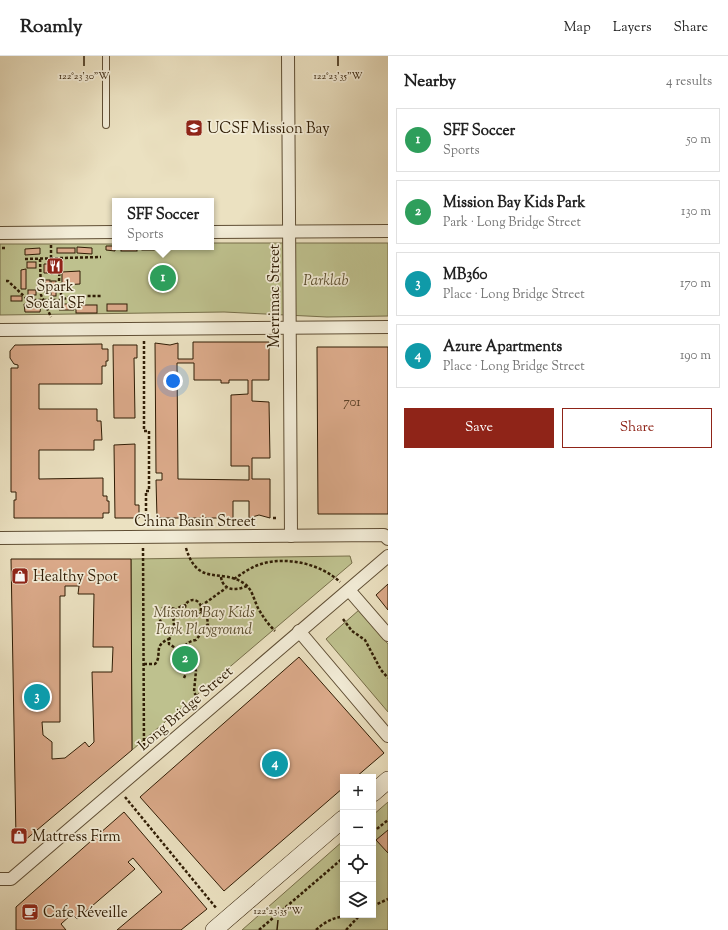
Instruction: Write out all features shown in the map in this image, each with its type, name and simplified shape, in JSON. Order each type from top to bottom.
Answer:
[{"type":"street","name":"Merrimac Street","points":[[288,56],[291,536]]},
{"type":"street","points":[[214,232],[388,231]]},
{"type":"street","points":[[0,233],[112,232]]},
{"type":"street","points":[[0,330],[388,327]]},
{"type":"street","name":"China Basin Street","points":[[0,538],[384,535],[388,539]]},
{"type":"street","name":"Long Bridge Street","points":[[0,879],[11,878],[388,556]]},
{"type":"street","points":[[349,590],[388,635]]},
{"type":"street","points":[[299,631],[388,736]]},
{"type":"street","points":[[376,790],[388,780]]},
{"type":"street","points":[[221,925],[340,822]]},
{"type":"lane","points":[[106,56],[106,125]]},
{"type":"path","points":[[51,243],[51,258]]},
{"type":"path","points":[[25,259],[101,257]]},
{"type":"path","points":[[60,258],[62,300]]},
{"type":"path","points":[[40,259],[41,295],[51,318]]},
{"type":"path","points":[[6,281],[8,281],[28,300],[62,300],[71,296],[101,296]]},
{"type":"path","points":[[144,341],[144,431],[149,431],[149,491],[146,491],[146,521]]},
{"type":"path","points":[[272,343],[277,343]]},
{"type":"path","points":[[272,518],[277,518]]},
{"type":"path","points":[[143,537],[144,765]]},
{"type":"path","points":[[183,537],[188,555],[195,567],[205,574],[234,579],[247,586],[266,622],[275,631]]},
{"type":"path","points":[[234,579],[248,569],[262,564],[278,561],[298,563],[315,567],[333,575],[349,590]]},
{"type":"path","points":[[221,577],[226,588]]},
{"type":"path","points":[[226,588],[237,590],[247,586]]},
{"type":"path","points":[[186,605],[187,612],[192,615],[196,614],[200,611],[201,606],[226,588]]},
{"type":"path","points":[[172,631],[164,628],[158,618],[161,609],[165,607],[176,609],[193,600],[198,602],[201,606]]},
{"type":"path","points":[[144,664],[155,664],[159,658],[158,648],[160,645],[169,640],[172,631],[173,614],[176,609]]},
{"type":"path","points":[[169,640],[170,644],[177,649],[184,646],[189,641],[196,640],[208,624],[207,617],[200,611]]},
{"type":"path","points":[[343,619],[352,631],[365,640],[381,670],[388,678]]},
{"type":"path","points":[[184,646],[196,671],[194,692],[206,712]]},
{"type":"path","points":[[184,678],[191,661]]},
{"type":"path","points":[[118,788],[221,925]]},
{"type":"path","points":[[376,830],[388,820]]},
{"type":"path","points":[[259,930],[340,861]]},
{"type":"path","points":[[376,905],[388,899]]},
{"type":"path","points":[[316,930],[333,918],[340,917]]},
{"type":"path","points":[[346,930],[356,918]]},
{"type":"green space","name":"Parklab","points":[[214,243],[388,243],[388,316],[327,317],[224,312],[0,315],[0,244],[112,244],[112,250],[214,250]]},
{"type":"green space","name":"Mission Bay Kids Park Playground","points":[[350,556],[352,563],[132,750],[131,559]]},
{"type":"green space","points":[[359,610],[388,644],[388,712],[326,639]]},
{"type":"green space","points":[[388,802],[388,930],[242,930],[340,844],[340,918],[376,918],[376,812]]},
{"type":"building","points":[[106,246],[112,246],[112,250],[115,251],[106,250]]},
{"type":"building","points":[[77,247],[92,248],[92,254],[77,253]]},
{"type":"building","points":[[40,248],[40,254],[25,255],[25,249]]},
{"type":"building","points":[[57,248],[75,248],[75,253],[57,253]]},
{"type":"building","points":[[121,250],[137,250],[137,251]]},
{"type":"building","points":[[27,262],[36,262],[36,268],[27,268]]},
{"type":"building","points":[[44,264],[49,264],[50,273],[44,273]]},
{"type":"building","points":[[51,264],[57,264],[57,273],[51,274]]},
{"type":"building","points":[[26,269],[26,289],[21,289],[21,270]]},
{"type":"building","points":[[80,271],[80,284],[62,285],[62,272]]},
{"type":"building","points":[[45,280],[50,280],[50,293],[45,293]]},
{"type":"building","points":[[51,281],[56,281],[56,296],[51,296]]},
{"type":"building","points":[[28,290],[36,290],[36,295],[28,295]]},
{"type":"building","points":[[11,296],[22,296],[22,301],[11,301]]},
{"type":"building","points":[[24,304],[41,305],[40,312],[25,312]]},
{"type":"building","points":[[59,304],[73,304],[74,310],[59,310]]},
{"type":"building","points":[[107,304],[127,304],[127,311],[107,311]]},
{"type":"building","points":[[76,305],[97,305],[97,313],[76,313]]},
{"type":"building","points":[[193,342],[269,342],[269,380],[252,380],[252,401],[269,402],[270,458],[252,458],[252,479],[270,479],[270,518],[259,515],[249,518],[249,501],[233,501],[233,518],[157,518],[156,480],[162,480],[162,473],[156,473],[155,343],[170,345],[178,343],[178,359],[193,359]],"holes":[[[177,363],[194,363],[194,380],[221,380],[221,383],[229,383],[229,380],[248,380],[248,394],[231,395],[231,466],[249,466],[249,480],[178,479]]]},
{"type":"building","points":[[102,344],[102,349],[108,349],[108,361],[106,361],[106,366],[102,366],[102,384],[39,384],[39,409],[97,409],[97,421],[101,421],[102,440],[94,440],[94,450],[39,450],[39,479],[103,478],[103,496],[107,496],[107,501],[109,501],[109,513],[103,513],[103,518],[14,518],[14,500],[16,500],[16,492],[11,492],[11,368],[18,368],[18,365],[14,364],[10,358],[10,351],[15,345]]},
{"type":"building","points":[[113,345],[137,345],[137,358],[134,358],[135,418],[114,418]]},
{"type":"building","points":[[317,347],[388,347],[388,514],[318,514]]},
{"type":"building","points":[[135,444],[135,505],[139,505],[139,518],[115,518],[114,445]]},
{"type":"building","points":[[11,559],[131,559],[132,750],[24,841],[16,839]],"holes":[[[65,586],[79,586],[78,594],[94,594],[93,647],[113,647],[112,672],[92,672],[94,742],[89,747],[85,742],[65,758],[52,759],[52,742],[43,735],[42,722],[60,722],[60,596],[65,596]]]},
{"type":"building","points":[[388,584],[388,610],[376,595]]},
{"type":"building","points":[[299,657],[384,753],[360,774],[340,774],[340,791],[224,891],[140,797]]},
{"type":"building","points":[[124,812],[207,909],[181,930],[117,930],[162,892],[133,858],[128,862],[135,869],[77,919],[72,914],[61,924],[66,930],[16,930],[16,907]]},
{"type":"building","points":[[388,830],[388,853],[376,840]]},
{"type":"place","name":"UCSF Mission Bay","points":[[194,128]]},
{"type":"place","name":"Spark Social SF","points":[[55,266]]},
{"type":"place","name":"SFF Soccer","points":[[163,278]]},
{"type":"place","name":"Healthy Spot","points":[[20,576]]},
{"type":"place","name":"Mission Bay Kids Park","points":[[185,659]]},
{"type":"place","name":"MB360","points":[[37,697]]},
{"type":"place","name":"Azure Apartments","points":[[275,764]]},
{"type":"place","name":"Mattress Firm","points":[[19,836]]},
{"type":"place","name":"Cafe Réveille","points":[[30,912]]}]
